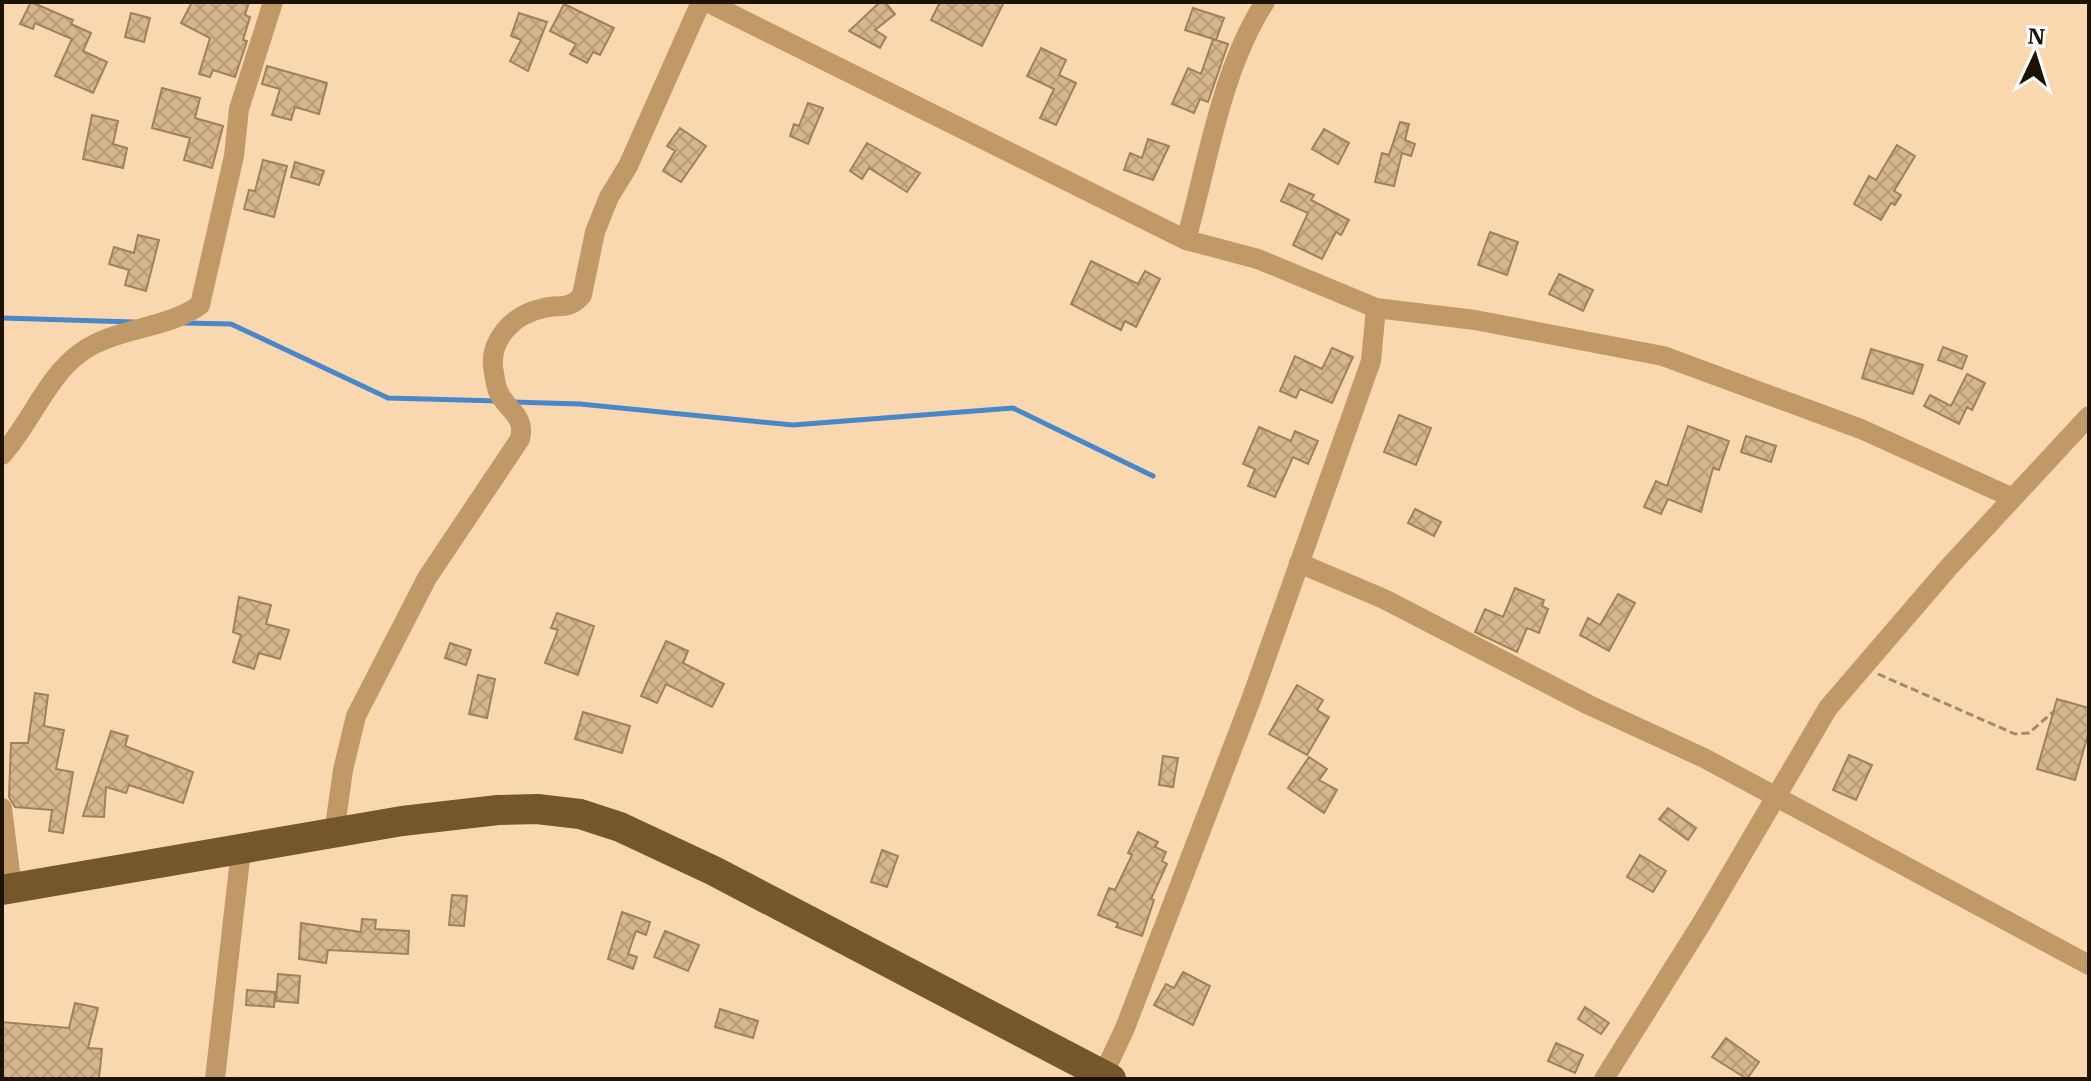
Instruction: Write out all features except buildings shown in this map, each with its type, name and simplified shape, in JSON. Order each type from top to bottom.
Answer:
[{"type":"highway","points":[[7,889],[402,821],[498,810],[580,814],[620,827],[714,871],[1107,1077]]},
{"type":"street","points":[[2,455],[26,427],[62,368],[81,351],[200,305],[234,156],[239,109],[273,2]]},
{"type":"street","points":[[334,834],[343,770],[356,716],[427,578],[520,439],[519,416],[498,392],[492,365],[500,333],[527,313],[547,307],[564,308],[582,295],[595,232],[609,197],[628,166],[704,2],[1186,240],[1258,259],[1376,308],[1475,320],[1663,356],[1848,424],[2013,498]]},
{"type":"street","points":[[1186,240],[1231,71],[1249,28],[1265,2]]},
{"type":"street","points":[[1107,1077],[1217,792],[1371,361],[1376,308]]},
{"type":"street","points":[[1604,1079],[1703,921],[1828,708],[2089,416]]},
{"type":"street","points":[[1299,563],[1451,632],[1774,796],[2089,965]]},
{"type":"street","points":[[2,808],[7,889]]},
{"type":"street","points":[[215,1079],[241,850]]},
{"type":"path","points":[[1865,664],[1885,679],[1918,690],[2015,734],[2029,733],[2053,712]]},
{"type":"waterway","points":[[2,318],[134,322]]},
{"type":"waterway","points":[[184,323],[231,324],[388,398],[498,401]]},
{"type":"waterway","points":[[512,402],[580,404],[793,425],[1013,408],[1153,476]]}]
